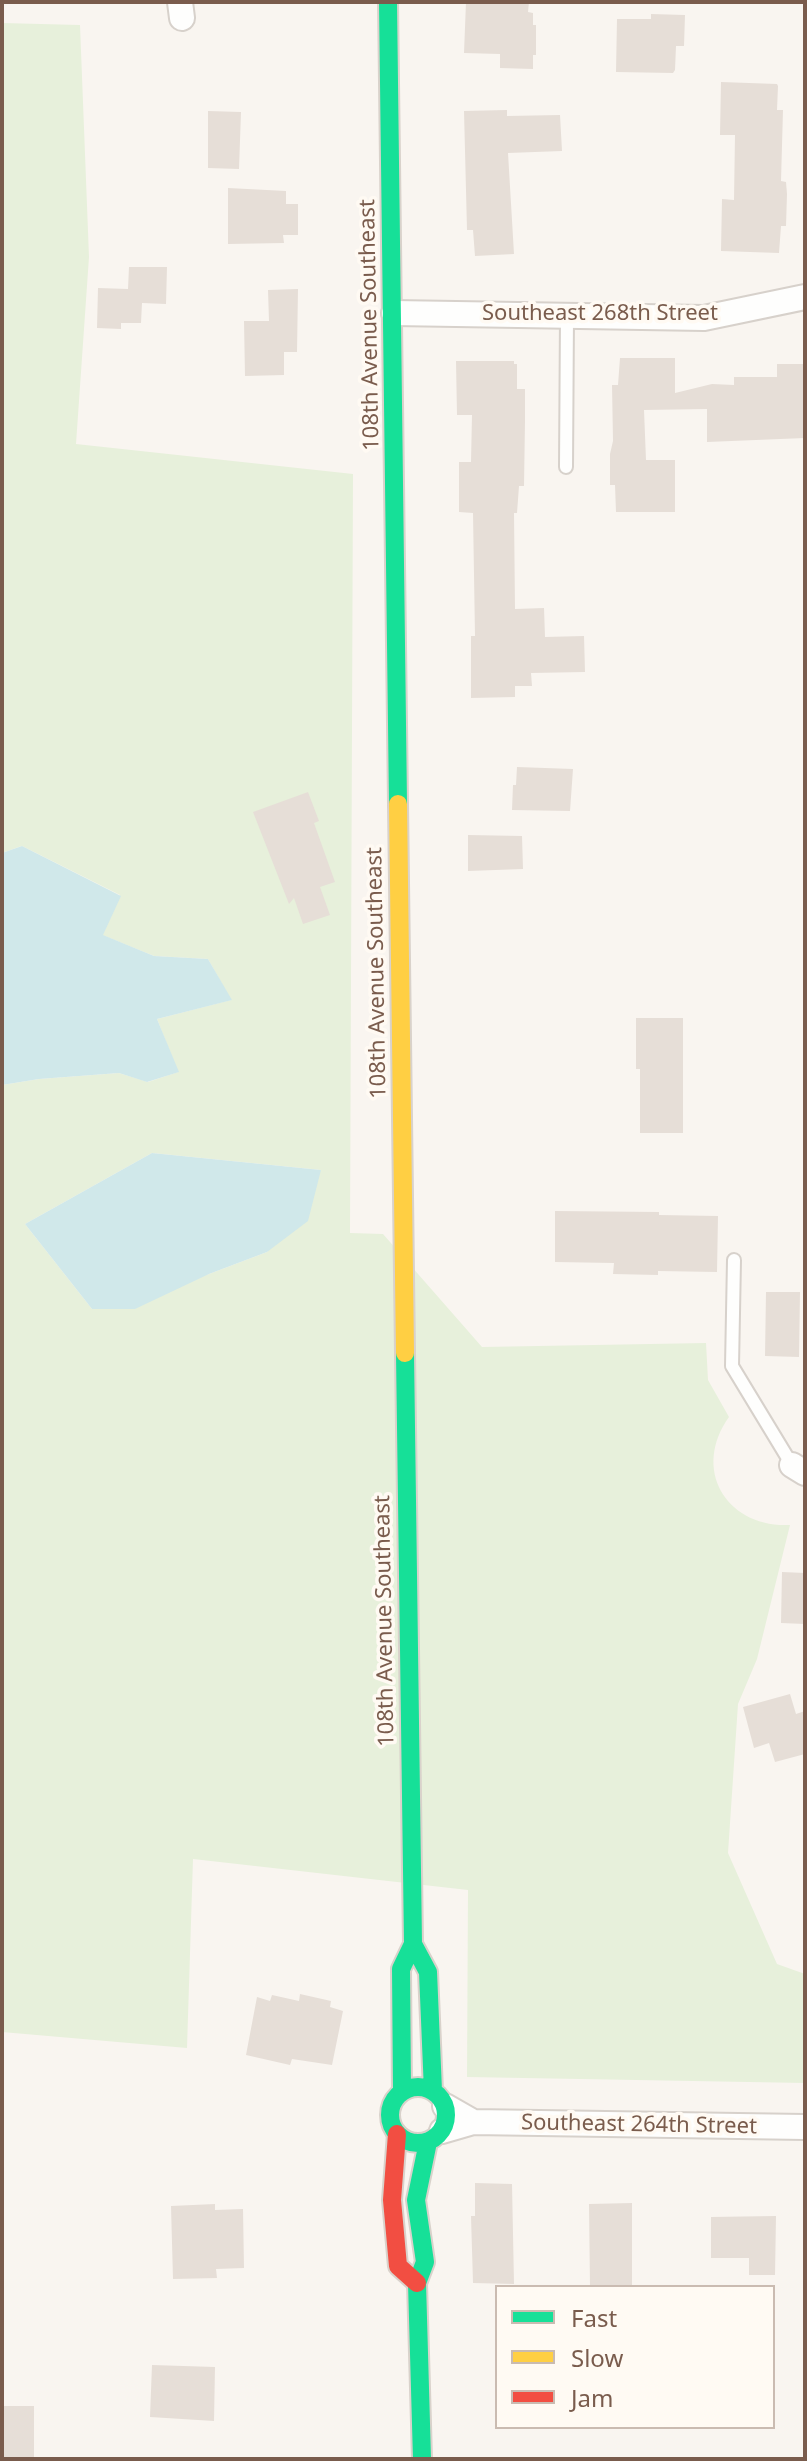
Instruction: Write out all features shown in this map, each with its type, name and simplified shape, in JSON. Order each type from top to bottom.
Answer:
[{"type":"street","name":"108th Avenue Southeast","points":[[388,2],[413,1944],[401,1969],[402,2091],[389,2112],[392,2128],[397,2134],[392,2158],[390,2213],[398,2266],[417,2283]]},
{"type":"street","name":"Southeast 268th Street","points":[[394,313],[704,318],[805,297]]},
{"type":"street","name":"108th Avenue Southeast","points":[[413,1944],[428,1972],[437,2118],[416,2200],[425,2262],[417,2283],[422,2459]]},
{"type":"street","points":[[397,2134],[408,2142],[437,2118],[418,2087],[402,2091]]},
{"type":"street","name":"Southeast 264th Street","points":[[437,2118],[473,2122],[805,2127]]},
{"type":"lane","points":[[566,467],[567,316]]},
{"type":"lane","points":[[734,1260],[732,1366],[798,1469]]},
{"type":"green space","points":[[2,23],[80,25],[89,257],[76,444],[353,474],[350,1233],[383,1234],[482,1347],[706,1343],[708,1380],[729,1417],[718,1437],[714,1457],[715,1475],[722,1492],[733,1506],[749,1517],[790,1525],[757,1659],[738,1704],[728,1853],[777,1964],[805,1974],[805,2083],[467,2077],[468,1890],[193,1859],[187,2048],[2,2032],[2,1085],[119,1073],[148,1082],[178,1072],[157,1019],[231,1000],[208,959],[154,956],[102,935],[120,895],[22,846],[2,853]],"holes":[[[152,1153],[321,1170],[267,1252],[209,1274],[92,1309],[25,1224]]]},
{"type":"water","points":[[22,846],[121,896],[103,935],[154,956],[208,959],[232,1000],[157,1019],[179,1072],[147,1082],[119,1073],[2,1085],[2,853]]},
{"type":"water","points":[[152,1153],[321,1170],[308,1221],[267,1252],[209,1274],[135,1309],[92,1309],[25,1224]]},
{"type":"building","points":[[466,2],[529,2],[528,12],[533,13],[533,25],[536,25],[533,69],[500,68],[500,54],[464,53]]},
{"type":"building","points":[[651,14],[685,15],[684,46],[676,46],[675,70],[673,73],[616,72],[617,19],[651,19]]},
{"type":"building","points":[[721,82],[778,86],[777,110],[783,110],[781,181],[786,182],[787,194],[786,226],[781,226],[779,253],[721,251],[722,199],[734,200],[735,135],[720,135]]},
{"type":"building","points":[[507,110],[507,116],[560,115],[562,151],[508,153],[514,254],[475,256],[473,230],[467,230],[464,111]]},
{"type":"building","points":[[208,111],[241,112],[239,169],[208,168]]},
{"type":"building","points":[[228,188],[286,191],[286,204],[298,204],[298,235],[283,235],[284,243],[228,244]]},
{"type":"building","points":[[129,267],[167,267],[166,304],[142,303],[141,323],[121,323],[121,329],[97,328],[98,288],[128,289]]},
{"type":"building","points":[[298,289],[297,352],[284,352],[284,375],[245,376],[244,321],[269,321],[268,290]]},
{"type":"building","points":[[620,358],[675,358],[675,393],[712,384],[734,385],[734,377],[777,377],[777,364],[805,364],[805,438],[707,442],[707,409],[644,410],[646,460],[675,460],[675,512],[616,512],[615,485],[610,485],[610,454],[613,441],[612,385],[618,385]]},
{"type":"building","points":[[456,361],[514,361],[517,364],[517,389],[525,389],[525,421],[524,486],[519,486],[517,513],[514,513],[515,609],[544,608],[545,637],[584,636],[585,672],[531,673],[532,686],[515,686],[515,697],[471,698],[471,636],[475,636],[473,513],[459,512],[459,462],[471,462],[472,415],[457,415]]},
{"type":"building","points":[[517,767],[573,769],[570,811],[512,810]]},
{"type":"building","points":[[308,792],[319,821],[314,823],[335,882],[320,887],[330,915],[303,924],[294,898],[289,904],[253,812]]},
{"type":"building","points":[[468,835],[522,836],[523,869],[468,871]]},
{"type":"building","points":[[636,1018],[683,1018],[683,1133],[640,1133]]},
{"type":"building","points":[[555,1211],[718,1216],[717,1272],[613,1274],[614,1263],[555,1262]]},
{"type":"building","points":[[766,1292],[800,1292],[799,1357],[765,1356]]},
{"type":"building","points":[[782,1572],[805,1573],[805,1624],[781,1623]]},
{"type":"building","points":[[790,1694],[796,1714],[805,1711],[805,1754],[775,1762],[769,1743],[754,1748],[743,1707]]},
{"type":"building","points":[[300,1994],[331,2001],[330,2007],[343,2011],[332,2065],[292,2059],[290,2065],[246,2055],[257,1997],[270,2001],[272,1995],[299,2001]]},
{"type":"building","points":[[475,2183],[512,2184],[514,2284],[473,2283],[471,2216],[475,2216]]},
{"type":"building","points":[[632,2203],[632,2285],[590,2285],[589,2204]]},
{"type":"building","points":[[215,2204],[215,2210],[243,2209],[244,2268],[216,2269],[217,2278],[173,2279],[171,2206]]},
{"type":"building","points":[[776,2216],[775,2275],[749,2275],[749,2258],[711,2258],[711,2217]]},
{"type":"building","points":[[152,2365],[215,2367],[214,2421],[150,2417]]},
{"type":"building","points":[[2,2406],[34,2406],[34,2459],[2,2459]]},
{"type":"traffic: fast","points":[[388,2],[398,804]]},
{"type":"traffic: fast","points":[[402,2091],[401,1969],[413,1944],[405,1353]]},
{"type":"traffic: fast","points":[[413,1944],[428,1972],[433,2091]]},
{"type":"traffic: fast","points":[[418,2087],[438,2095],[446,2115],[438,2135],[418,2143],[398,2135],[390,2115],[398,2095],[418,2087]]},
{"type":"traffic: fast","points":[[422,2459],[417,2283],[425,2262],[416,2200],[428,2142]]},
{"type":"traffic: slow","points":[[398,804],[405,1353]]},
{"type":"traffic: jam","points":[[397,2134],[392,2200],[398,2266],[417,2283]]}]
